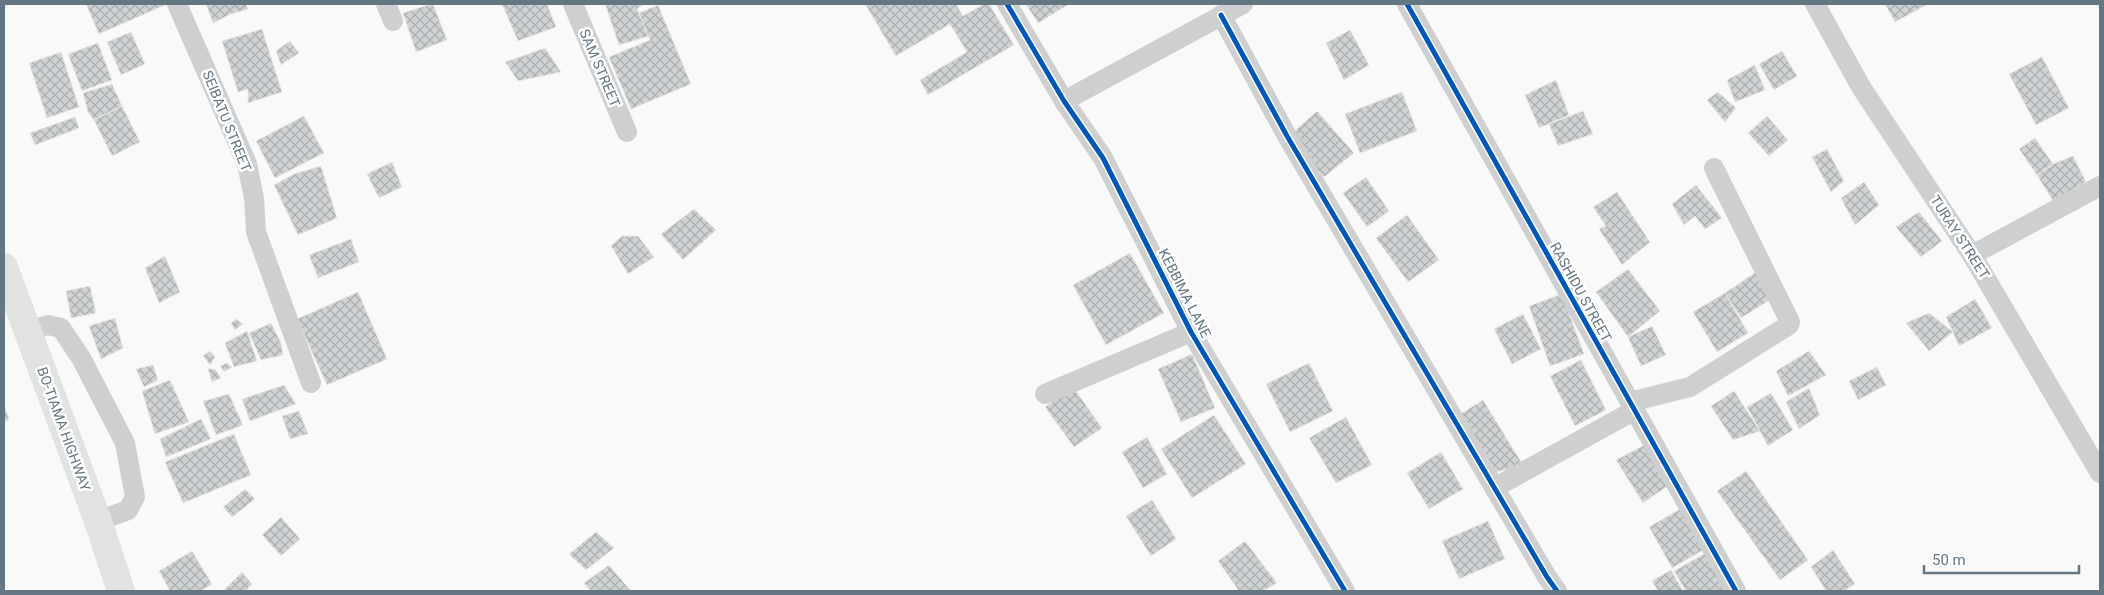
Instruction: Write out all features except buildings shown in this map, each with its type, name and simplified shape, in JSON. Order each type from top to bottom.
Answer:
[{"type":"highway","name":"BO-TIAMA HIGHWAY","points":[[4,267],[98,521],[121,591]]},
{"type":"street","name":"SEIBATU STREET","points":[[177,4],[247,164],[254,198],[256,232],[311,383]]},
{"type":"street","name":"SAM STREET","points":[[573,4],[627,132]]},
{"type":"street","name":"KEBBIMA LANE","points":[[1007,4],[1064,100],[1103,158],[1191,332],[1345,591]]},
{"type":"street","points":[[1064,100],[1243,4]]},
{"type":"street","name":"RASHIDU STREET","points":[[1407,4],[1736,591]]},
{"type":"street","name":"TURAY STREET","points":[[1815,4],[1860,87],[1972,255],[2100,473]]},
{"type":"street","points":[[1222,15],[1287,136],[1494,488],[1558,591]]},
{"type":"street","points":[[1494,488],[1632,406],[1690,387],[1789,324],[1790,322],[1714,168]]},
{"type":"street","points":[[1972,255],[2100,186]]},
{"type":"street","points":[[28,331],[48,325],[61,328],[81,358],[125,443],[135,497],[128,510],[98,521]]},
{"type":"street","points":[[1045,394],[1191,332]]},
{"type":"cycle path","points":[[1007,4],[1064,101],[1103,158],[1191,332],[1345,591]]},
{"type":"cycle path","points":[[1407,4],[1736,591]]},
{"type":"cycle path","points":[[1221,15],[1287,136],[1557,591]]}]
